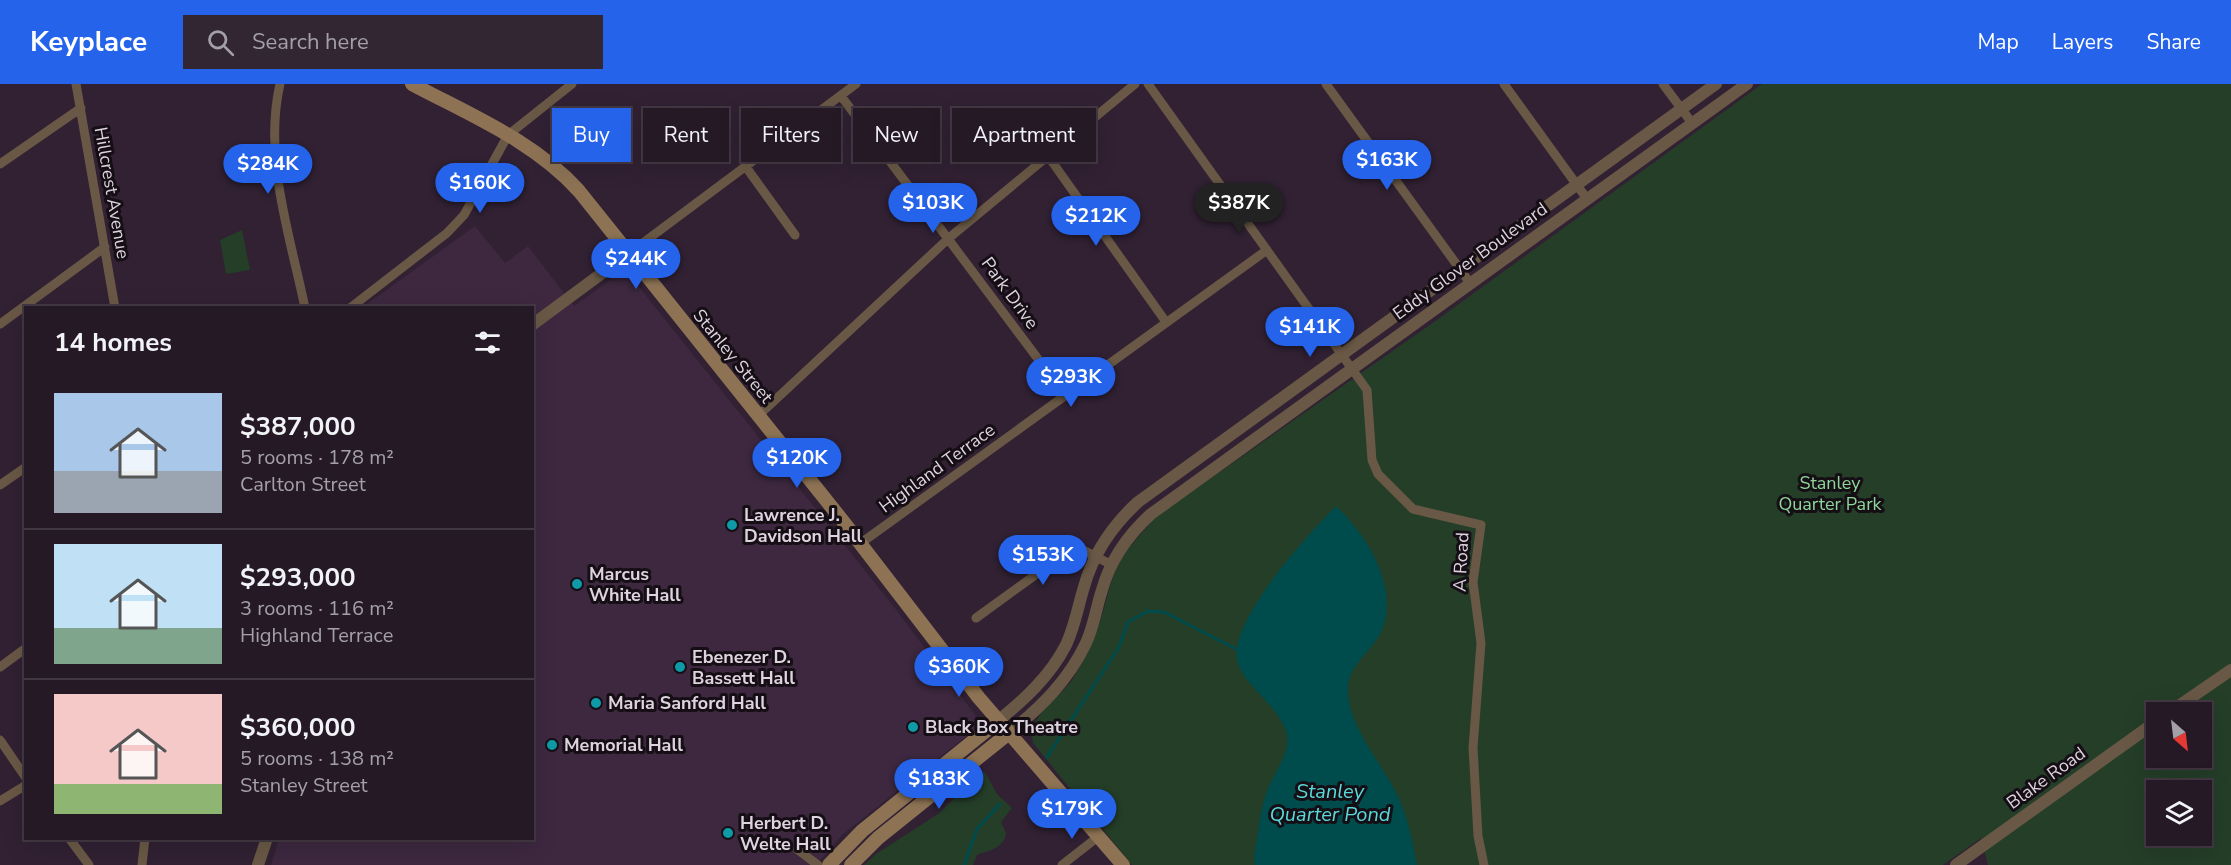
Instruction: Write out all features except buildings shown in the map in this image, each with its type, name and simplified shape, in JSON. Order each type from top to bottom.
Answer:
[{"type":"main road","name":"Stanley Street","points":[[412,84],[535,151],[562,173],[591,205],[861,543],[998,721],[1123,865]]},
{"type":"main road","points":[[829,865],[862,831],[998,721]]},
{"type":"main road","points":[[850,865],[874,842],[1009,733]]},
{"type":"street","name":"Hillcrest Avenue","points":[[76,84],[115,306]]},
{"type":"street","points":[[280,84],[273,117],[273,150],[305,306]]},
{"type":"street","points":[[353,306],[447,233],[464,215],[508,135],[558,88],[572,84]]},
{"type":"street","points":[[534,324],[856,84]]},
{"type":"street","points":[[1096,117],[1136,84]]},
{"type":"street","name":"A Road","points":[[1148,84],[1353,368],[1366,390],[1372,460],[1384,482],[1413,509],[1481,525],[1473,582],[1481,643],[1473,748],[1478,836],[1484,865]]},
{"type":"street","points":[[1326,84],[1470,283]]},
{"type":"street","points":[[1504,84],[1587,199]]},
{"type":"street","points":[[1663,84],[1692,123]]},
{"type":"street","name":"Eddy Glover Boulevard","points":[[998,721],[1035,688],[1059,656],[1072,628],[1096,557],[1113,528],[1135,504],[1716,84]]},
{"type":"street","name":"Eddy Glover Boulevard","points":[[1009,733],[1044,704],[1072,670],[1089,634],[1112,565],[1127,540],[1146,519],[1747,84]]},
{"type":"street","name":"Park Drive","points":[[841,96],[950,238],[1065,395]]},
{"type":"street","points":[[0,164],[81,108]]},
{"type":"street","points":[[759,415],[950,238],[1041,162]]},
{"type":"street","points":[[1052,162],[1166,322]]},
{"type":"street","points":[[746,167],[795,235]]},
{"type":"street","points":[[25,306],[105,247]]},
{"type":"street","name":"Highland Terrace","points":[[861,543],[1267,250]]},
{"type":"street","points":[[0,324],[24,306]]},
{"type":"street","points":[[1210,448],[1221,463]]},
{"type":"street","points":[[0,485],[24,468]]},
{"type":"street","points":[[976,618],[1067,552],[1085,551],[1112,565]]},
{"type":"street","points":[[0,667],[24,649]]},
{"type":"street","points":[[2185,702],[2231,670]]},
{"type":"street","name":"Blake Road","points":[[1956,865],[2146,729]]},
{"type":"street","points":[[0,740],[24,775]]},
{"type":"street","points":[[0,801],[24,786]]},
{"type":"street","points":[[1062,865],[1099,836]]},
{"type":"street","points":[[70,840],[89,865]]},
{"type":"street","points":[[142,865],[145,840]]},
{"type":"street","points":[[258,865],[266,840]]},
{"type":"street","points":[[798,850],[818,865]]},
{"type":"shaded area","points":[[475,226],[505,263],[528,246],[574,306],[617,275],[632,278],[894,607],[976,716],[974,730],[842,835],[816,865],[271,865],[279,840],[534,840],[534,306],[364,306]]},
{"type":"green space","name":"Stanley Quarter Park","points":[[1762,84],[2231,84],[2231,865],[1988,865],[1981,838],[1943,865],[1132,865],[1033,743],[1032,733],[1039,716],[1068,685],[1086,656],[1096,633],[1111,582],[1124,555],[1157,516],[1434,322]]},
{"type":"green space","points":[[242,230],[250,270],[226,274],[220,240]]},
{"type":"green space","points":[[981,772],[985,772],[997,794],[1012,808],[1001,822],[1006,833],[999,846],[977,855],[973,865],[864,865],[876,854],[938,814]]},
{"type":"water","name":"Stanley Quarter Pond","points":[[1336,506],[1368,546],[1383,578],[1387,611],[1383,627],[1379,636],[1355,667],[1348,684],[1348,694],[1355,722],[1401,803],[1409,826],[1417,865],[1255,865],[1254,857],[1260,817],[1269,787],[1286,750],[1287,735],[1278,716],[1242,672],[1238,664],[1237,647],[1244,626],[1256,603],[1272,580]]},
{"type":"waterway","points":[[1047,757],[1119,647],[1128,622],[1148,611],[1164,612],[1236,649]]},
{"type":"waterway","points":[[964,865],[977,829],[1000,804]]},
{"type":"place","name":"Lawrence J. Davidson Hall","points":[[732,525]]},
{"type":"place","name":"Marcus White Hall","points":[[577,584]]},
{"type":"place","name":"Ebenezer D. Bassett Hall","points":[[680,667]]},
{"type":"place","name":"Maria Sanford Hall","points":[[596,703]]},
{"type":"place","name":"Black Box Theatre","points":[[913,727]]},
{"type":"place","name":"Memorial Hall","points":[[552,745]]},
{"type":"place","name":"Herbert D. Welte Hall","points":[[728,833]]}]
